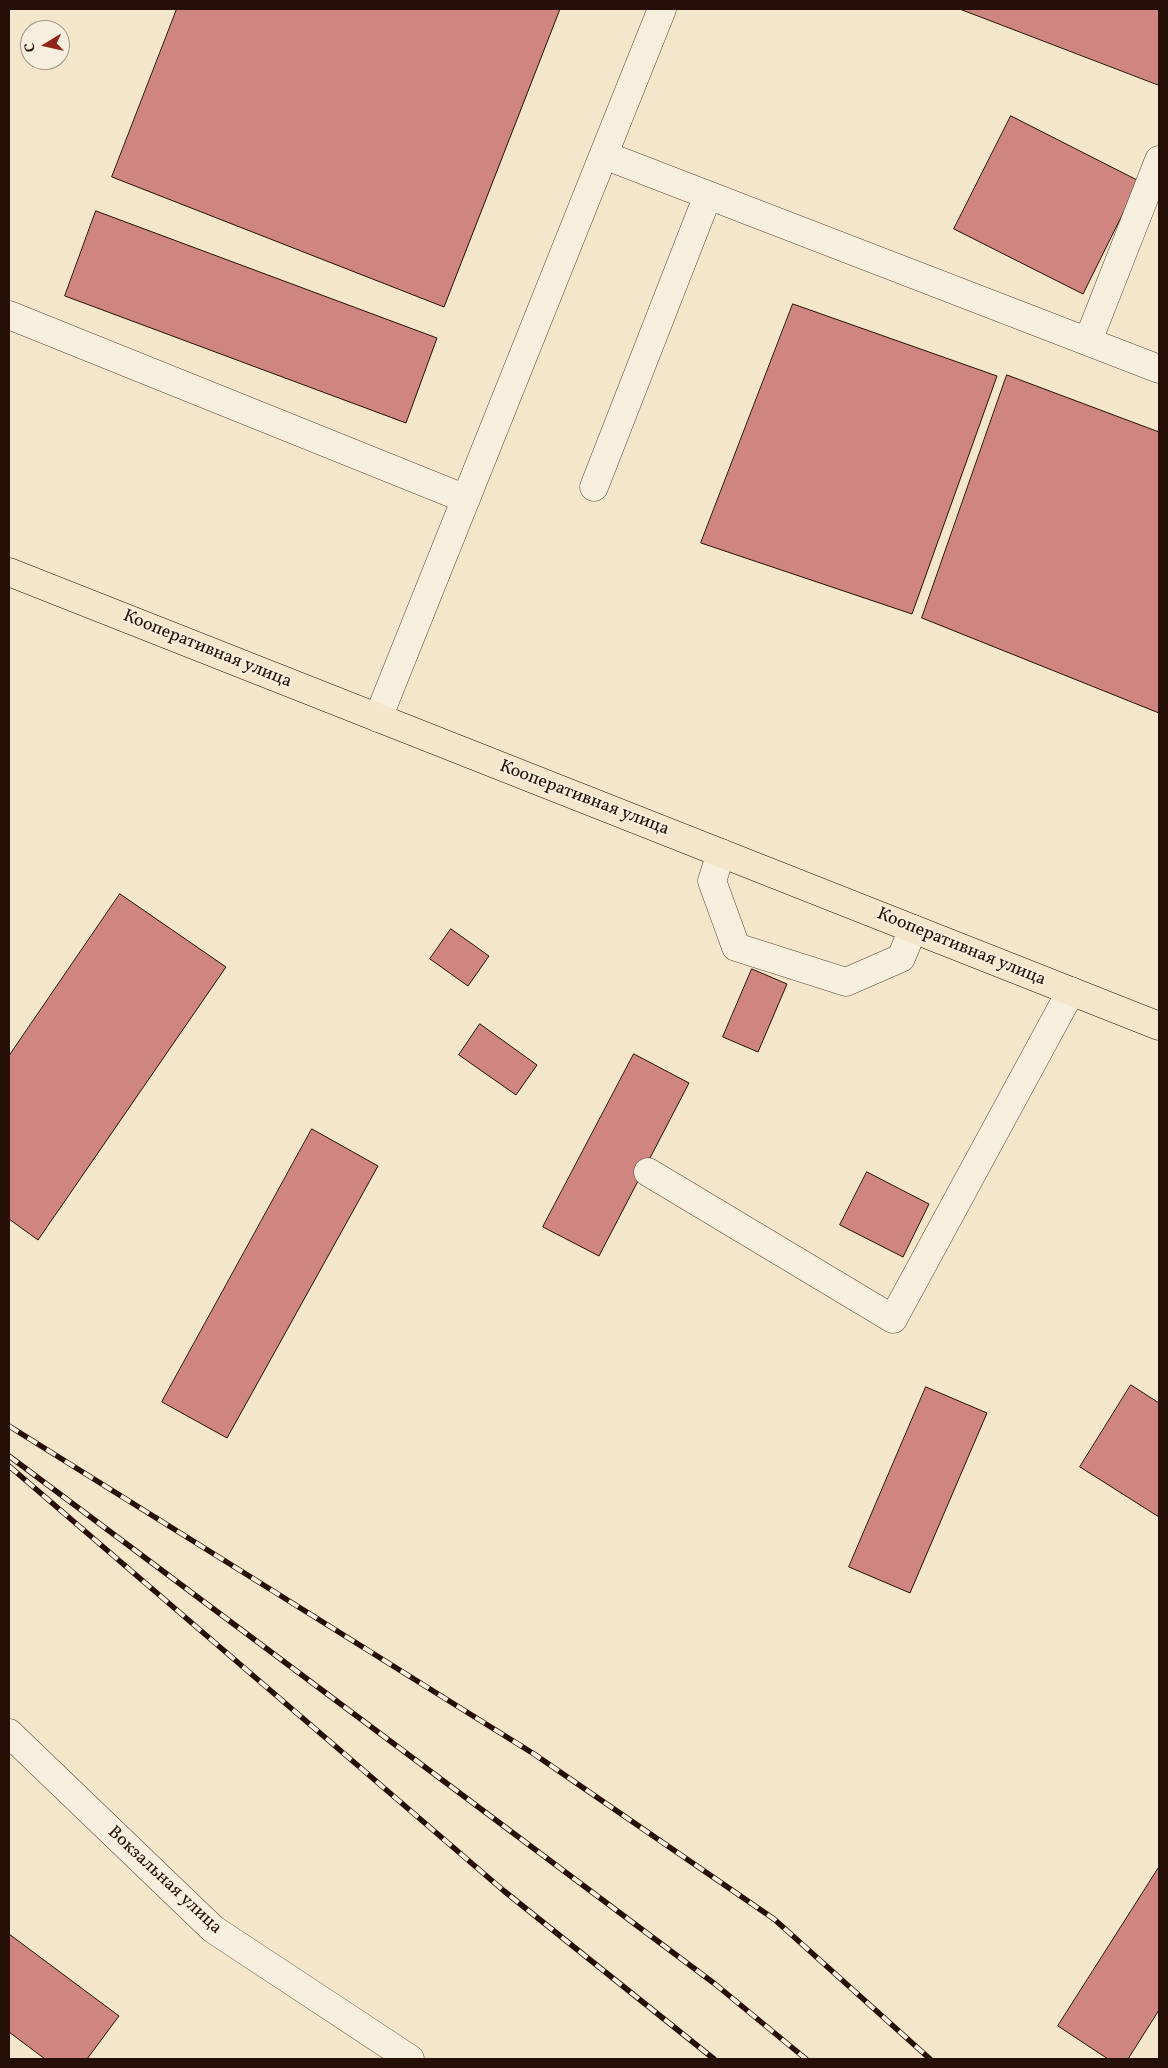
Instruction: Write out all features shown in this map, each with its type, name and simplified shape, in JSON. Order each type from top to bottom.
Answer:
[{"type":"main road","name":"Кооперативная улица","points":[[9,572],[1159,1026]]},
{"type":"street","points":[[378,718],[662,9]]},
{"type":"street","points":[[604,155],[1159,369]]},
{"type":"street","points":[[1088,341],[1159,160]]},
{"type":"street","points":[[594,487],[708,195]]},
{"type":"street","points":[[9,315],[466,499]]},
{"type":"street","points":[[721,853],[712,881],[736,947],[846,982],[902,958],[913,929]]},
{"type":"street","points":[[648,1172],[893,1319],[1071,991]]},
{"type":"street","name":"Вокзальная улица","points":[[9,1733],[213,1929],[410,2059]]},
{"type":"building","points":[[177,9],[560,9],[444,307],[112,177]]},
{"type":"building","points":[[960,9],[1159,9],[1159,85]]},
{"type":"building","points":[[1011,116],[1139,181],[1083,294],[954,229]]},
{"type":"building","points":[[96,211],[437,338],[406,423],[65,296]]},
{"type":"building","points":[[793,304],[997,376],[912,614],[701,543]]},
{"type":"building","points":[[1007,375],[1159,432],[1159,713],[922,618]]},
{"type":"building","points":[[120,894],[226,967],[38,1240],[9,1219],[9,1056]]},
{"type":"building","points":[[451,929],[489,956],[468,986],[430,959]]},
{"type":"building","points":[[752,969],[787,984],[758,1052],[723,1037]]},
{"type":"building","points":[[480,1024],[537,1065],[516,1095],[459,1055]]},
{"type":"building","points":[[634,1054],[689,1083],[599,1256],[543,1227]]},
{"type":"building","points":[[312,1129],[378,1166],[227,1438],[162,1402]]},
{"type":"building","points":[[867,1172],[929,1204],[903,1257],[840,1225]]},
{"type":"building","points":[[1131,1385],[1159,1403],[1159,1517],[1080,1467]]},
{"type":"building","points":[[926,1387],[987,1413],[910,1593],[849,1567]]},
{"type":"building","points":[[1159,1867],[1159,2010],[1128,2059],[1108,2059],[1058,2026]]},
{"type":"building","points":[[9,1934],[119,2016],[87,2059],[45,2059],[9,2032]]},
{"type":"railway","points":[[9,1426],[534,1754],[774,1919],[930,2059]]},
{"type":"railway","points":[[9,1456],[715,1984],[806,2059]]},
{"type":"railway","points":[[9,1466],[504,1891],[714,2059]]}]
